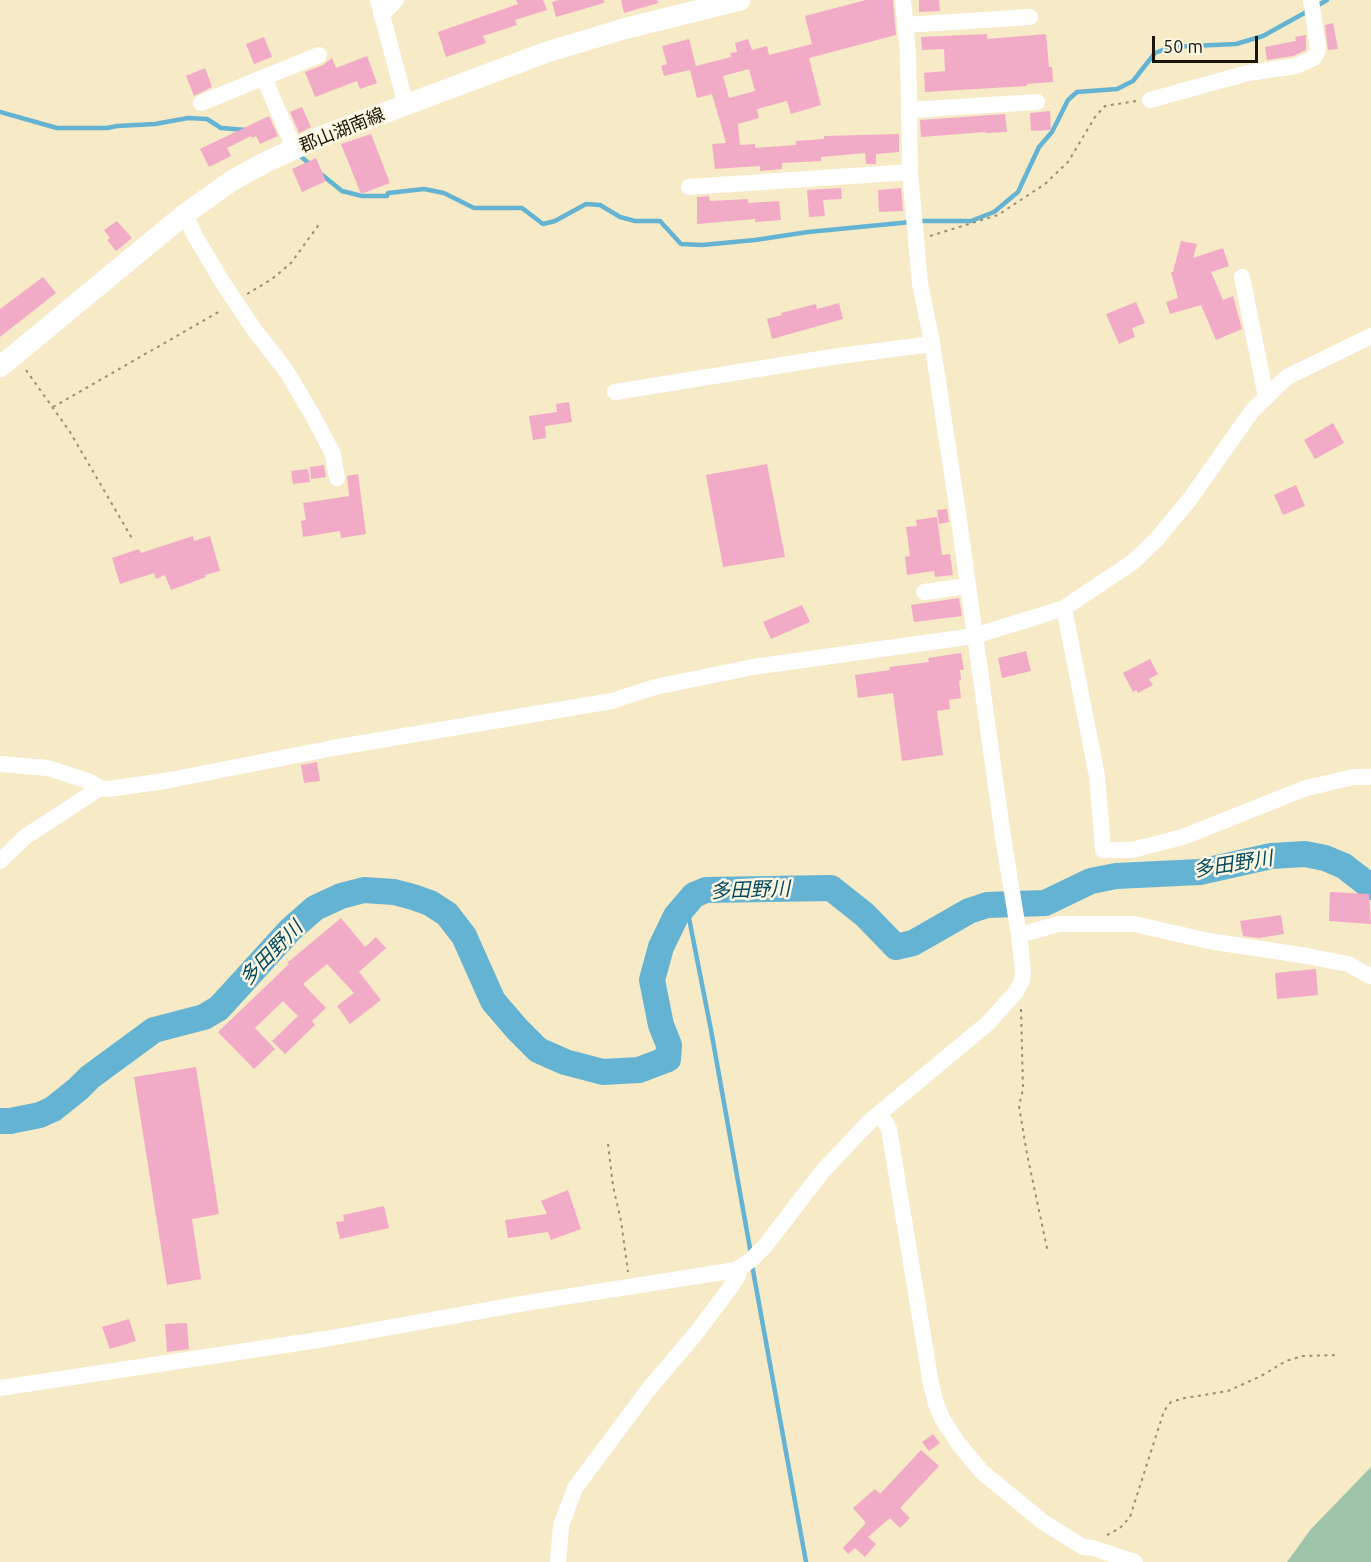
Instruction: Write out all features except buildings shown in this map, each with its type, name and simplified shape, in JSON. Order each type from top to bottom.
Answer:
[{"type":"main road","name":"郡山湖南線","points":[[8,361],[185,214],[232,180],[294,148],[547,52],[627,28],[740,0]]},
{"type":"street","points":[[396,0],[379,8],[406,105]]},
{"type":"street","points":[[558,1562],[561,1526],[575,1488],[648,1390],[724,1297],[735,1282],[739,1269],[765,1246],[822,1172],[877,1115],[987,1024],[1005,1006],[1022,981],[1019,935],[1001,825],[968,586],[932,342],[920,284],[910,172],[903,0]]},
{"type":"street","points":[[1150,100],[1248,73],[1296,66],[1314,58],[1318,50],[1311,0]]},
{"type":"street","points":[[905,25],[1030,17]]},
{"type":"street","points":[[201,103],[319,55]]},
{"type":"street","points":[[264,78],[294,148]]},
{"type":"street","points":[[909,110],[1037,102]]},
{"type":"street","points":[[689,187],[910,172]]},
{"type":"street","points":[[185,214],[195,236],[235,302],[287,372],[314,416],[333,453],[337,478]]},
{"type":"street","points":[[1242,277],[1266,397]]},
{"type":"street","points":[[0,764],[48,768],[108,789],[165,781],[333,748],[612,701],[656,687],[753,668],[974,636],[1064,608],[1133,562],[1156,540],[1190,499],[1252,411],[1287,377],[1371,336]]},
{"type":"street","points":[[615,392],[932,342]]},
{"type":"street","points":[[924,592],[968,586]]},
{"type":"street","points":[[1064,608],[1097,776],[1103,850],[1132,850],[1183,837],[1306,788],[1354,777],[1371,777]]},
{"type":"street","points":[[0,861],[25,837],[100,788]]},
{"type":"street","points":[[1019,935],[1059,924],[1134,924],[1209,941],[1348,964],[1370,976]]},
{"type":"street","points":[[877,1115],[889,1129],[931,1384],[936,1404],[949,1429],[982,1472],[1043,1522],[1083,1547],[1093,1548],[1135,1562]]},
{"type":"street","points":[[0,1388],[325,1340],[739,1269]]},
{"type":"path","points":[[915,240],[998,215],[1045,184],[1068,162],[1095,117],[1105,106],[1150,100]]},
{"type":"path","points":[[53,407],[272,279],[291,263],[320,223]]},
{"type":"path","points":[[8,361],[53,407],[82,451],[133,540]]},
{"type":"path","points":[[1018,988],[1021,1000],[1023,1076],[1019,1106],[1048,1253]]},
{"type":"path","points":[[608,1144],[630,1287]]},
{"type":"path","points":[[1107,1536],[1120,1528],[1130,1517],[1164,1412],[1171,1402],[1228,1391],[1261,1376],[1286,1361],[1303,1356],[1338,1355]]},
{"type":"green space","points":[[1371,1467],[1371,1562],[1287,1562],[1311,1529]]},
{"type":"waterway","points":[[1315,7],[1327,0]]},
{"type":"waterway","points":[[919,221],[971,221],[994,212],[1018,192],[1039,147],[1052,132],[1068,100],[1077,92],[1117,89],[1133,81],[1155,53],[1170,47],[1236,44],[1263,36],[1308,11]]},
{"type":"waterway","points":[[0,112],[57,128],[107,128],[155,124],[188,118],[207,119],[221,128],[246,130]]},
{"type":"waterway","points":[[298,154],[312,166]]},
{"type":"waterway","points":[[321,174],[342,191],[362,196],[387,196],[388,193],[424,189],[444,193],[474,208],[522,208],[543,224],[555,221],[586,204],[600,205],[620,217],[635,221],[660,221],[681,244],[702,245],[755,240],[808,232],[911,222]]},
{"type":"waterway","name":"多田野川","points":[[0,1121],[40,1115],[53,1109],[90,1077],[154,1030],[204,1017],[219,1008],[290,930],[315,908],[341,896],[364,890],[394,892],[413,897],[430,903],[447,914],[464,936],[493,1001],[517,1029],[538,1050],[565,1062],[603,1072],[639,1070],[668,1059],[669,1045],[661,1025],[652,980],[661,947],[676,916],[694,895],[706,890],[831,888],[865,915],[896,947],[913,943],[969,911],[987,905],[1045,903],[1091,881],[1116,876],[1200,872],[1271,856],[1305,854],[1325,858],[1344,866],[1371,887]]},
{"type":"waterway","points":[[686,903],[751,1254]]},
{"type":"waterway","points":[[752,1265],[806,1562]]}]
